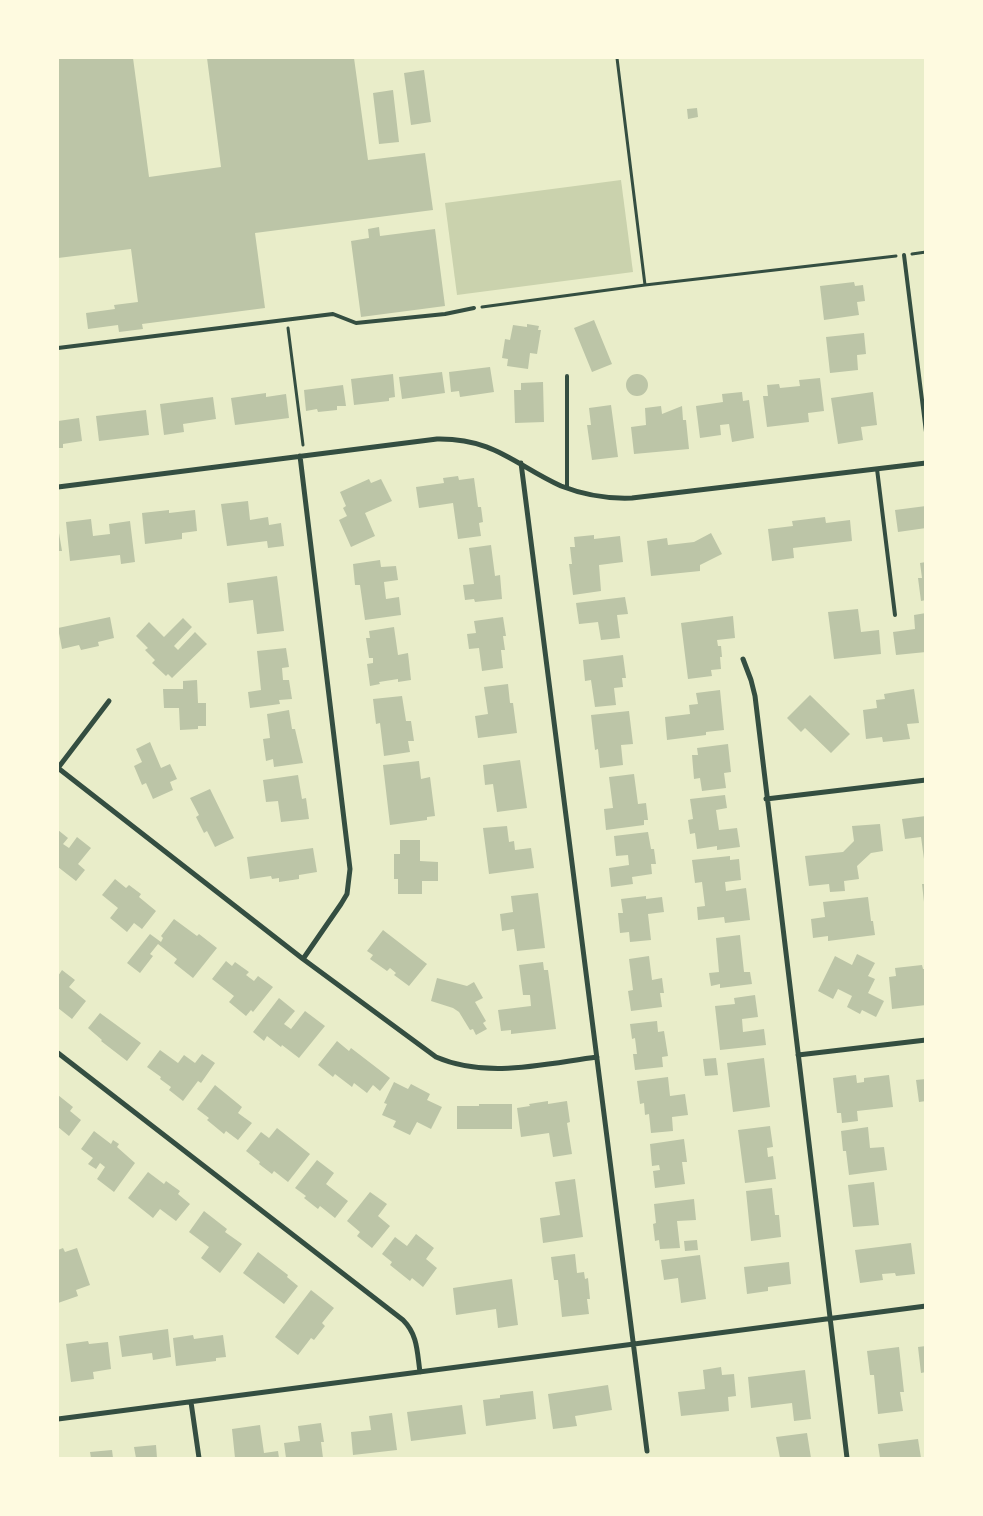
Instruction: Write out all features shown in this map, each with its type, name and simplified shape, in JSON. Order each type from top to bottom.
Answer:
[{"type":"street","points":[[58,487],[443,439],[478,444],[495,450],[567,488],[595,496],[617,498],[632,498],[926,463]]},
{"type":"street","points":[[302,456],[350,869],[347,894],[303,959]]},
{"type":"street","points":[[521,463],[647,1451]]},
{"type":"street","points":[[743,659],[755,696],[847,1458]]},
{"type":"street","points":[[109,701],[58,768],[303,959],[436,1058],[454,1065],[481,1069],[508,1068],[597,1057]]},
{"type":"street","points":[[766,799],[926,780]]},
{"type":"street","points":[[798,1055],[926,1040]]},
{"type":"street","points":[[58,1053],[403,1320],[412,1331],[415,1339],[420,1372]]},
{"type":"street","points":[[58,1419],[926,1306]]},
{"type":"street","points":[[191,1402],[199,1458]]},
{"type":"lane","points":[[904,255],[926,432]]},
{"type":"lane","points":[[58,348],[333,314],[356,323],[445,314],[474,308]]},
{"type":"lane","points":[[567,376],[567,488]]},
{"type":"lane","points":[[877,468],[895,615]]},
{"type":"path","points":[[616,58],[644,285]]},
{"type":"path","points":[[474,308],[644,285],[926,252]]},
{"type":"path","points":[[287,320],[302,456]]},
{"type":"green space","points":[[621,180],[633,272],[457,295],[445,203]]},
{"type":"building","points":[[58,58],[133,58],[149,177],[221,167],[207,58],[354,58],[368,160],[425,153],[433,210],[255,233],[265,308],[142,324],[143,329],[119,332],[118,325],[88,329],[86,313],[115,309],[114,305],[138,302],[131,249],[58,258]]},
{"type":"building","points":[[424,70],[431,122],[411,125],[404,73]]},
{"type":"building","points":[[393,90],[399,142],[379,144],[373,93]]},
{"type":"building","points":[[697,108],[698,117],[688,119],[687,109]]},
{"type":"building","points":[[379,227],[380,236],[435,229],[445,306],[361,317],[351,241],[369,238],[368,229]]},
{"type":"building","points":[[854,282],[855,286],[863,285],[865,301],[857,302],[859,315],[824,320],[820,286]]},
{"type":"building","points":[[594,320],[612,364],[592,372],[574,328]]},
{"type":"building","points":[[527,324],[539,326],[538,330],[541,330],[537,354],[530,353],[528,369],[507,366],[508,359],[502,358],[505,339],[510,340],[513,325],[527,327]]},
{"type":"building","points":[[864,333],[866,354],[857,355],[858,370],[830,373],[826,337]]},
{"type":"building","points":[[490,367],[494,392],[460,397],[459,391],[451,392],[449,372]]},
{"type":"building","points":[[442,372],[445,393],[402,399],[399,377]]},
{"type":"building","points":[[393,374],[395,397],[389,398],[389,401],[354,405],[351,379]]},
{"type":"building","points":[[637,374],[645,377],[648,385],[645,393],[637,396],[629,393],[626,385],[629,377]]},
{"type":"building","points":[[820,378],[824,411],[808,413],[809,422],[767,427],[763,396],[768,396],[767,385],[779,384],[780,388],[800,386],[799,380]]},
{"type":"building","points":[[543,382],[544,422],[515,423],[514,390],[521,390],[521,383]]},
{"type":"building","points":[[343,385],[346,406],[337,406],[337,410],[318,412],[317,409],[306,411],[304,390]]},
{"type":"building","points":[[742,392],[743,401],[749,400],[754,438],[732,442],[729,424],[720,425],[721,435],[700,438],[696,406],[723,402],[722,394]]},
{"type":"building","points":[[873,392],[877,425],[861,427],[863,440],[838,444],[831,398]]},
{"type":"building","points":[[266,393],[266,397],[286,394],[289,418],[235,425],[231,398]]},
{"type":"building","points":[[213,397],[216,419],[183,424],[184,432],[164,435],[160,404]]},
{"type":"building","points":[[611,405],[618,457],[592,460],[587,425],[591,425],[589,408]]},
{"type":"building","points":[[661,406],[662,414],[682,406],[683,420],[686,420],[689,449],[634,454],[631,427],[646,425],[645,408]]},
{"type":"building","points":[[146,410],[149,435],[99,441],[96,416]]},
{"type":"building","points":[[79,418],[82,441],[63,444],[63,448],[58,448],[58,421]]},
{"type":"building","points":[[458,476],[459,480],[474,478],[478,507],[481,507],[483,522],[479,523],[481,536],[458,539],[453,503],[419,508],[416,487],[444,483],[443,478]]},
{"type":"building","points":[[369,479],[371,483],[381,479],[392,501],[365,513],[375,536],[351,547],[339,520],[347,516],[343,508],[346,506],[340,492]]},
{"type":"building","points":[[248,501],[250,520],[268,517],[269,525],[281,523],[284,546],[268,548],[267,541],[227,546],[221,504]]},
{"type":"building","points":[[926,506],[926,528],[898,532],[895,510]]},
{"type":"building","points":[[169,510],[169,513],[195,510],[197,531],[182,533],[182,539],[145,544],[142,513]]},
{"type":"building","points":[[825,517],[826,523],[850,520],[852,541],[793,548],[794,558],[772,561],[768,529],[793,526],[792,521]]},
{"type":"building","points":[[91,519],[93,536],[110,534],[109,524],[130,521],[135,562],[121,564],[120,555],[70,561],[66,522]]},
{"type":"building","points":[[58,527],[62,551],[58,551]]},
{"type":"building","points":[[711,533],[722,554],[700,565],[700,571],[651,576],[647,541],[667,538],[668,545],[694,542]]},
{"type":"building","points":[[594,535],[594,539],[620,536],[623,562],[599,565],[601,591],[573,595],[569,564],[572,564],[570,547],[575,547],[574,537]]},
{"type":"building","points":[[491,545],[495,576],[500,575],[502,599],[475,602],[474,599],[465,600],[463,585],[474,584],[469,548]]},
{"type":"building","points":[[380,560],[381,567],[396,566],[398,580],[384,582],[386,599],[399,597],[401,615],[365,620],[360,585],[355,585],[353,564]]},
{"type":"building","points":[[926,562],[926,600],[921,601],[918,578],[922,578],[920,563]]},
{"type":"building","points":[[277,576],[284,631],[257,634],[253,600],[229,603],[227,583]]},
{"type":"building","points":[[625,597],[628,614],[617,615],[620,638],[601,640],[598,622],[579,624],[576,603]]},
{"type":"building","points":[[858,609],[861,632],[879,630],[881,654],[834,659],[828,612]]},
{"type":"building","points":[[926,613],[926,652],[896,655],[893,632],[915,629],[914,615]]},
{"type":"building","points":[[733,616],[735,638],[717,640],[718,646],[721,646],[721,669],[711,670],[712,676],[688,679],[681,623]]},
{"type":"building","points":[[110,617],[114,638],[98,642],[99,646],[81,650],[79,645],[62,649],[58,628]]},
{"type":"building","points":[[503,617],[506,636],[503,636],[505,650],[501,650],[503,668],[482,671],[479,648],[469,649],[467,634],[476,633],[474,621]]},
{"type":"building","points":[[183,618],[192,627],[174,646],[178,650],[195,632],[207,644],[172,678],[168,674],[166,676],[152,663],[155,660],[145,650],[148,648],[136,636],[149,622],[164,637]]},
{"type":"building","points":[[394,627],[398,655],[408,653],[411,680],[398,682],[398,679],[379,682],[380,684],[370,686],[367,664],[373,663],[373,658],[369,658],[366,638],[370,638],[369,631]]},
{"type":"building","points":[[286,648],[289,667],[282,668],[283,680],[289,680],[292,699],[279,700],[280,704],[250,708],[248,692],[261,690],[257,651]]},
{"type":"building","points":[[623,655],[626,678],[622,678],[623,687],[614,688],[616,705],[595,707],[591,680],[585,681],[583,660]]},
{"type":"building","points":[[197,680],[198,703],[206,703],[206,726],[198,726],[198,729],[180,730],[179,708],[164,708],[163,689],[183,689],[183,681]]},
{"type":"building","points":[[508,684],[517,733],[478,738],[475,716],[488,714],[484,687]]},
{"type":"building","points":[[914,689],[919,723],[907,724],[910,739],[883,742],[882,737],[866,739],[863,710],[877,708],[876,700],[885,699],[884,694]]},
{"type":"building","points":[[720,690],[724,730],[706,732],[706,735],[667,740],[665,717],[690,714],[689,705],[698,704],[696,693]]},
{"type":"building","points":[[810,695],[850,734],[831,753],[805,728],[801,732],[787,718]]},
{"type":"building","points":[[402,696],[406,721],[411,721],[414,741],[408,741],[410,752],[384,756],[380,723],[376,724],[373,699]]},
{"type":"building","points":[[289,710],[292,729],[295,729],[303,763],[274,767],[273,759],[266,761],[263,739],[270,738],[267,714]]},
{"type":"building","points":[[629,711],[633,744],[621,745],[623,765],[600,768],[598,749],[595,750],[591,715]]},
{"type":"building","points":[[150,742],[161,768],[170,764],[177,779],[170,782],[173,790],[153,799],[146,783],[142,785],[134,766],[142,762],[136,749]]},
{"type":"building","points":[[728,744],[731,772],[724,773],[726,788],[702,791],[700,778],[694,779],[692,755],[698,755],[697,748]]},
{"type":"building","points":[[520,760],[527,808],[497,812],[493,784],[485,785],[483,765]]},
{"type":"building","points":[[419,761],[421,779],[430,777],[435,816],[427,817],[427,820],[390,825],[383,765]]},
{"type":"building","points":[[634,774],[638,804],[646,803],[648,820],[644,820],[644,825],[606,830],[604,809],[613,808],[609,777]]},
{"type":"building","points":[[298,775],[302,799],[306,798],[309,819],[281,822],[278,801],[266,802],[263,780]]},
{"type":"building","points":[[210,789],[234,838],[215,847],[207,831],[204,833],[196,817],[199,815],[190,798]]},
{"type":"building","points":[[725,795],[727,808],[716,810],[719,830],[737,828],[740,847],[717,850],[717,846],[697,849],[695,833],[690,834],[688,820],[693,819],[690,799]]},
{"type":"building","points":[[926,816],[926,859],[924,859],[921,837],[905,839],[902,819]]},
{"type":"building","points":[[880,824],[883,851],[871,853],[857,866],[859,879],[844,881],[845,891],[830,892],[829,884],[809,886],[805,856],[843,852],[854,841],[852,826]]},
{"type":"building","points":[[507,826],[509,842],[514,841],[515,850],[531,848],[534,868],[489,874],[483,828]]},
{"type":"building","points":[[58,830],[68,838],[63,844],[69,848],[77,837],[91,848],[78,864],[85,870],[76,881],[58,867]]},
{"type":"building","points":[[648,832],[651,849],[654,849],[656,864],[651,864],[652,874],[632,877],[633,884],[611,887],[609,868],[629,865],[628,855],[616,856],[614,836]]},
{"type":"building","points":[[400,840],[420,840],[420,861],[438,862],[438,881],[422,881],[422,894],[398,894],[398,879],[394,879],[394,854],[400,854]]},
{"type":"building","points":[[313,848],[317,872],[299,875],[299,879],[279,882],[279,878],[272,879],[271,876],[250,879],[247,857]]},
{"type":"building","points":[[730,856],[730,860],[739,859],[741,880],[725,882],[726,891],[746,888],[750,920],[725,923],[724,917],[698,920],[697,907],[705,906],[702,882],[695,883],[692,860]]},
{"type":"building","points":[[115,879],[126,888],[129,885],[141,894],[139,897],[156,911],[142,929],[134,923],[127,932],[110,918],[118,908],[102,895]]},
{"type":"building","points":[[922,884],[926,884],[926,902],[924,902]]},
{"type":"building","points":[[538,893],[545,948],[517,951],[514,929],[502,931],[500,914],[513,912],[511,896]]},
{"type":"building","points":[[646,896],[646,899],[662,897],[664,912],[648,914],[651,940],[630,942],[629,932],[620,933],[618,913],[623,913],[621,899]]},
{"type":"building","points":[[868,897],[875,935],[828,941],[828,936],[813,938],[811,919],[825,917],[823,902]]},
{"type":"building","points":[[174,919],[197,936],[199,934],[217,948],[193,978],[174,963],[177,959],[158,944],[150,954],[153,956],[140,973],[127,963],[150,934],[161,942],[163,938],[161,936]]},
{"type":"building","points":[[383,930],[427,964],[409,986],[394,975],[396,973],[390,968],[387,971],[370,959],[373,955],[367,951]]},
{"type":"building","points":[[740,935],[744,972],[750,972],[752,984],[720,988],[720,984],[711,986],[709,973],[719,972],[716,938]]},
{"type":"building","points":[[857,954],[875,963],[868,976],[875,979],[868,993],[884,1001],[876,1017],[862,1010],[860,1014],[847,1007],[852,996],[838,989],[833,999],[818,991],[835,956],[852,965]]},
{"type":"building","points":[[649,956],[652,980],[662,978],[664,993],[660,993],[662,1007],[631,1011],[628,991],[633,990],[629,959]]},
{"type":"building","points":[[226,961],[232,966],[235,962],[249,972],[246,975],[254,981],[258,976],[273,987],[253,1012],[251,1010],[246,1016],[229,1002],[234,996],[212,979]]},
{"type":"building","points":[[543,962],[544,970],[548,970],[556,1029],[511,1034],[511,1030],[501,1031],[498,1010],[531,1006],[530,995],[523,995],[519,965]]},
{"type":"building","points":[[922,965],[923,969],[926,969],[926,1005],[892,1009],[889,977],[896,976],[895,968]]},
{"type":"building","points":[[62,970],[75,980],[69,987],[86,1001],[72,1019],[58,1008],[58,976]]},
{"type":"building","points":[[437,978],[467,986],[474,982],[483,998],[475,1002],[486,1021],[483,1023],[487,1029],[476,1035],[473,1029],[470,1030],[459,1012],[453,1008],[431,1001]]},
{"type":"building","points":[[755,995],[758,1017],[742,1019],[743,1032],[764,1029],[766,1045],[720,1050],[715,1006],[735,1004],[734,998]]},
{"type":"building","points":[[279,998],[295,1011],[284,1024],[291,1029],[305,1011],[325,1026],[299,1058],[267,1036],[264,1041],[253,1032]]},
{"type":"building","points":[[100,1013],[141,1043],[127,1061],[101,1041],[88,1028]]},
{"type":"building","points":[[657,1021],[658,1032],[664,1031],[668,1056],[662,1057],[663,1067],[635,1070],[633,1054],[637,1054],[635,1038],[632,1039],[630,1024]]},
{"type":"building","points":[[337,1041],[349,1051],[351,1048],[390,1078],[380,1091],[373,1085],[367,1093],[354,1083],[352,1087],[335,1074],[333,1077],[318,1065]]},
{"type":"building","points":[[160,1050],[178,1063],[184,1055],[195,1063],[202,1054],[215,1063],[201,1083],[198,1081],[183,1101],[169,1090],[171,1087],[160,1079],[161,1077],[147,1067]]},
{"type":"building","points":[[716,1058],[718,1075],[705,1076],[703,1059]]},
{"type":"building","points":[[764,1058],[770,1107],[733,1112],[727,1063]]},
{"type":"building","points":[[856,1075],[857,1083],[864,1082],[864,1078],[889,1075],[893,1107],[857,1111],[858,1121],[842,1123],[841,1113],[837,1113],[833,1078]]},
{"type":"building","points":[[668,1077],[670,1096],[685,1094],[688,1115],[672,1117],[673,1131],[651,1133],[649,1114],[645,1115],[644,1103],[640,1104],[637,1081]]},
{"type":"building","points":[[926,1079],[926,1101],[919,1102],[916,1080]]},
{"type":"building","points":[[394,1082],[408,1089],[411,1084],[430,1094],[427,1100],[442,1107],[431,1129],[417,1122],[410,1135],[393,1127],[396,1121],[382,1115],[387,1104],[384,1103]]},
{"type":"building","points":[[215,1085],[242,1107],[238,1113],[252,1123],[238,1140],[226,1131],[224,1134],[207,1120],[209,1118],[197,1109]]},
{"type":"building","points":[[58,1095],[73,1107],[70,1111],[81,1120],[69,1136],[58,1127]]},
{"type":"building","points":[[548,1101],[548,1104],[567,1101],[570,1122],[567,1123],[572,1154],[553,1157],[549,1133],[521,1137],[517,1108]]},
{"type":"building","points":[[479,1104],[512,1104],[512,1129],[457,1129],[457,1106],[479,1106]]},
{"type":"building","points":[[770,1126],[773,1147],[767,1148],[768,1157],[773,1156],[776,1179],[745,1183],[738,1130]]},
{"type":"building","points":[[868,1127],[870,1148],[884,1147],[887,1170],[849,1175],[846,1151],[843,1151],[841,1131]]},
{"type":"building","points":[[277,1128],[310,1154],[288,1182],[274,1171],[272,1174],[246,1151],[261,1132],[269,1138]]},
{"type":"building","points":[[94,1131],[111,1144],[113,1140],[119,1144],[117,1147],[135,1163],[114,1192],[97,1179],[105,1167],[100,1163],[96,1169],[88,1164],[93,1158],[81,1149]]},
{"type":"building","points":[[684,1139],[687,1162],[682,1162],[685,1184],[655,1188],[653,1171],[660,1170],[659,1165],[652,1166],[650,1144]]},
{"type":"building","points":[[317,1160],[334,1173],[326,1184],[348,1201],[335,1218],[320,1206],[318,1209],[304,1198],[306,1196],[295,1188]]},
{"type":"building","points":[[148,1172],[164,1184],[166,1181],[180,1191],[178,1194],[190,1204],[176,1221],[160,1209],[153,1218],[128,1198]]},
{"type":"building","points":[[575,1179],[583,1237],[543,1243],[540,1218],[560,1215],[555,1182]]},
{"type":"building","points":[[874,1182],[879,1225],[853,1227],[848,1185]]},
{"type":"building","points":[[772,1188],[775,1215],[779,1215],[781,1237],[751,1241],[746,1191]]},
{"type":"building","points":[[370,1192],[387,1204],[378,1216],[390,1226],[372,1248],[357,1236],[360,1232],[347,1221]]},
{"type":"building","points":[[694,1199],[696,1220],[677,1221],[680,1248],[660,1249],[659,1240],[655,1241],[653,1224],[656,1223],[654,1204]]},
{"type":"building","points":[[204,1211],[227,1229],[225,1232],[242,1244],[220,1273],[201,1258],[209,1247],[189,1232]]},
{"type":"building","points":[[416,1234],[434,1248],[426,1259],[437,1268],[423,1287],[412,1278],[410,1281],[390,1265],[392,1262],[382,1254],[395,1237],[407,1246]]},
{"type":"building","points":[[697,1240],[698,1250],[685,1251],[684,1241]]},
{"type":"building","points":[[911,1243],[915,1274],[896,1276],[895,1273],[882,1274],[883,1280],[860,1283],[855,1250]]},
{"type":"building","points":[[63,1248],[65,1252],[77,1248],[90,1285],[76,1290],[78,1296],[58,1303],[58,1250]]},
{"type":"building","points":[[258,1252],[288,1275],[287,1277],[298,1286],[284,1304],[243,1273]]},
{"type":"building","points":[[575,1254],[577,1273],[584,1272],[585,1279],[588,1278],[590,1299],[587,1299],[589,1314],[562,1317],[558,1280],[554,1280],[551,1257]]},
{"type":"building","points":[[700,1255],[706,1299],[681,1303],[678,1278],[664,1280],[661,1260]]},
{"type":"building","points":[[789,1262],[791,1284],[768,1287],[768,1291],[747,1294],[744,1267]]},
{"type":"building","points":[[512,1279],[518,1325],[498,1328],[496,1309],[456,1315],[453,1288]]},
{"type":"building","points":[[311,1290],[334,1308],[322,1323],[325,1326],[314,1340],[311,1338],[298,1355],[275,1337]]},
{"type":"building","points":[[168,1329],[171,1357],[153,1360],[152,1353],[122,1357],[119,1336]]},
{"type":"building","points":[[193,1335],[194,1339],[223,1335],[226,1357],[216,1358],[216,1361],[176,1366],[173,1338]]},
{"type":"building","points":[[88,1341],[89,1344],[108,1342],[111,1369],[93,1372],[94,1379],[71,1382],[66,1344]]},
{"type":"building","points":[[926,1346],[926,1372],[921,1373],[918,1347]]},
{"type":"building","points":[[899,1347],[904,1392],[900,1392],[903,1411],[878,1414],[874,1375],[870,1375],[867,1351]]},
{"type":"building","points":[[721,1367],[722,1375],[734,1374],[736,1396],[728,1397],[729,1411],[681,1416],[678,1392],[705,1389],[703,1370]]},
{"type":"building","points":[[805,1370],[811,1419],[794,1421],[792,1403],[751,1408],[748,1377]]},
{"type":"building","points":[[608,1385],[612,1410],[575,1416],[577,1426],[553,1429],[548,1394]]},
{"type":"building","points":[[533,1391],[536,1419],[486,1426],[483,1400],[500,1398],[500,1395]]},
{"type":"building","points":[[462,1405],[466,1434],[411,1441],[407,1412]]},
{"type":"building","points":[[392,1413],[397,1450],[353,1455],[351,1432],[371,1430],[369,1416]]},
{"type":"building","points":[[321,1423],[324,1442],[321,1442],[323,1458],[286,1458],[284,1443],[300,1441],[298,1426]]},
{"type":"building","points":[[260,1425],[264,1453],[278,1451],[279,1458],[235,1458],[232,1429]]},
{"type":"building","points":[[807,1433],[811,1458],[780,1458],[776,1437]]},
{"type":"building","points":[[918,1439],[921,1458],[880,1458],[878,1444]]},
{"type":"building","points":[[156,1445],[157,1458],[136,1458],[134,1447]]},
{"type":"building","points":[[112,1450],[113,1458],[91,1458],[90,1452]]}]
